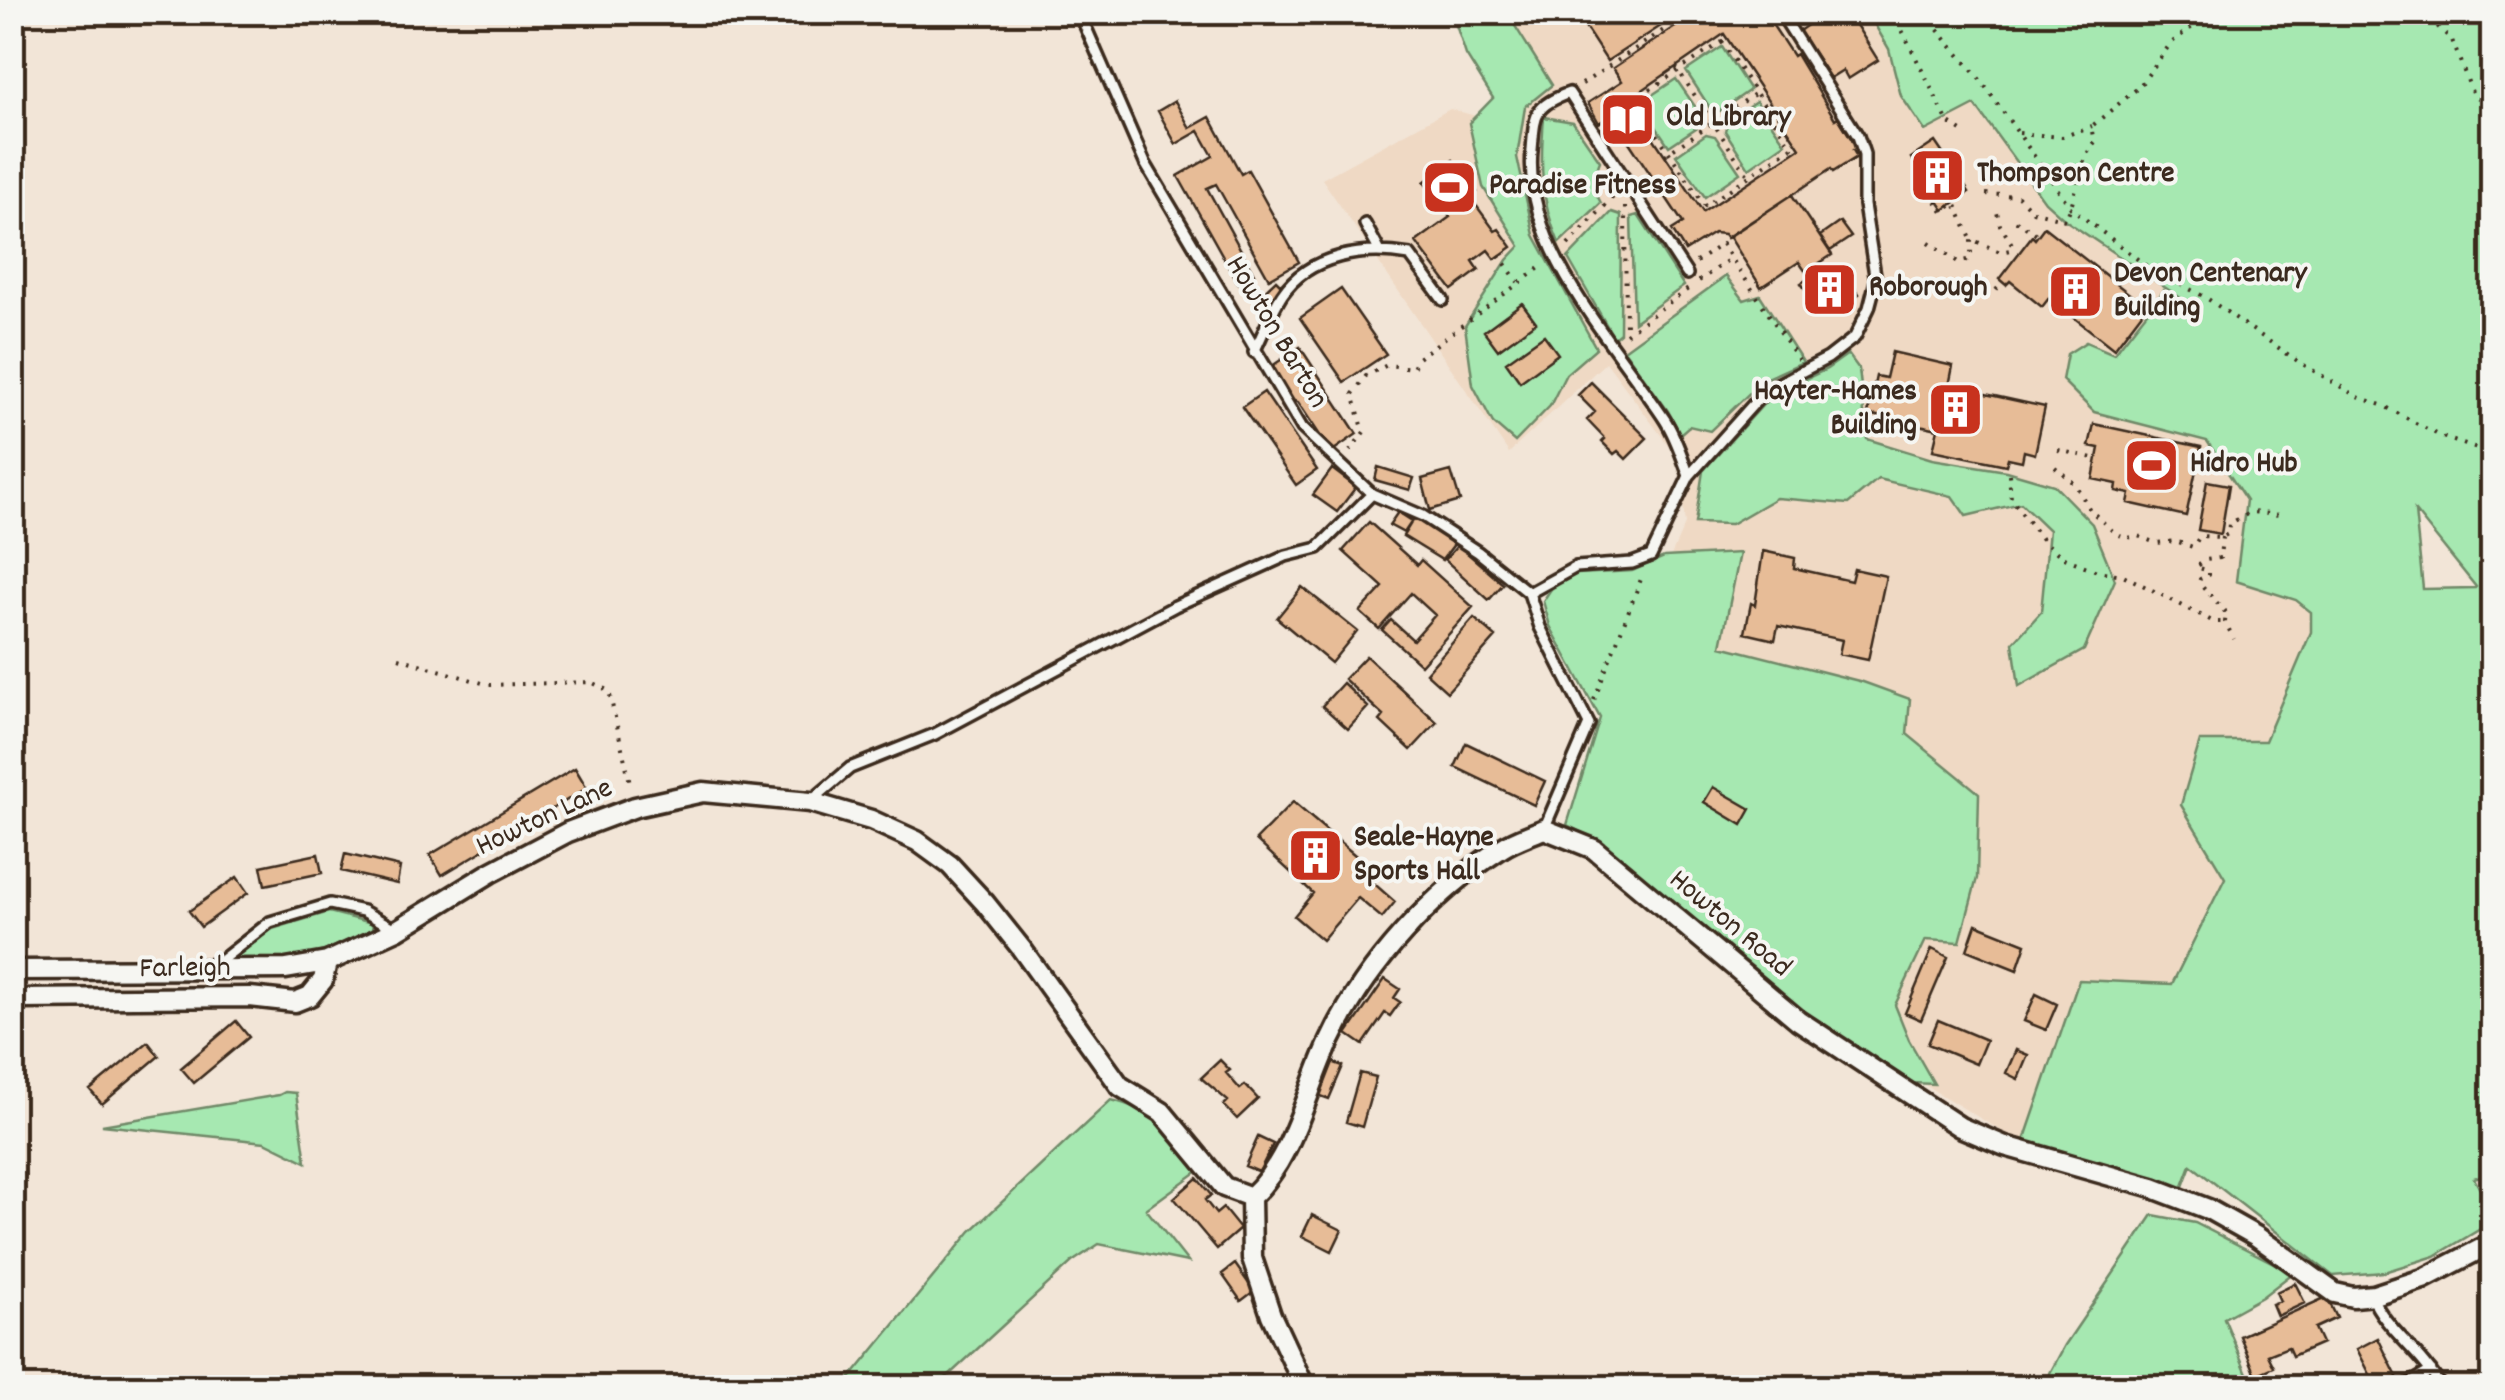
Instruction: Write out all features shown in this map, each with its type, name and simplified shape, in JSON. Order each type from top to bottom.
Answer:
[{"type":"street","name":"Howton Lane","points":[[12,970],[286,969],[327,962],[397,930],[553,840],[635,806],[703,792],[810,802],[872,820],[917,841],[950,866],[1009,933],[1120,1086],[1162,1112],[1224,1187],[1250,1197]]},
{"type":"street","points":[[1305,1388],[1270,1316],[1252,1258],[1250,1197],[1271,1178],[1330,1039],[1367,974],[1466,874],[1505,845],[1544,829]]},
{"type":"street","name":"Howton Road","points":[[1544,829],[1594,849],[1798,1020],[1960,1127],[2005,1146],[2153,1188],[2208,1209],[2256,1236],[2335,1293],[2371,1295],[2423,1279],[2492,1243]]},
{"type":"street","name":"Farleigh","points":[[19,999],[250,996],[294,1002],[310,996],[324,980],[327,962]]},
{"type":"lane","name":"Howton Barton","points":[[1079,12],[1145,163],[1302,428],[1372,494],[1424,516],[1478,552],[1529,594]]},
{"type":"lane","points":[[1544,829],[1589,724],[1540,628],[1529,594],[1576,567],[1632,563],[1650,556],[1689,476],[1766,390],[1806,370],[1855,337],[1869,308],[1876,281],[1864,205],[1864,154],[1858,136],[1780,12]]},
{"type":"lane","points":[[1686,272],[1569,93],[1548,101],[1536,114],[1531,165],[1540,215],[1555,258],[1668,424],[1689,476]]},
{"type":"lane","points":[[1364,224],[1380,250]]},
{"type":"lane","points":[[1254,352],[1283,294],[1314,264],[1380,250],[1410,255],[1443,300]]},
{"type":"lane","points":[[810,802],[850,768],[935,734],[1174,606],[1286,556],[1318,548],[1372,494]]},
{"type":"lane","points":[[212,968],[270,922],[330,904],[364,912],[397,930]]},
{"type":"lane","points":[[2371,1295],[2383,1319],[2400,1333],[2441,1388]]},
{"type":"lane","points":[[2402,1388],[2431,1372]]},
{"type":"path","points":[[1569,93],[1691,12]]},
{"type":"path","points":[[1709,16],[1716,12]]},
{"type":"path","points":[[1892,12],[1948,122],[1964,133]]},
{"type":"path","points":[[2018,133],[2062,137],[2092,126],[2139,86],[2171,44],[2212,12]]},
{"type":"path","points":[[2422,12],[2452,40],[2473,95],[2492,105]]},
{"type":"path","points":[[1900,22],[1932,24],[1982,82],[2072,208],[2149,268],[2205,297],[2358,397],[2384,406],[2442,438],[2492,454]]},
{"type":"path","points":[[1722,39],[1792,147],[1706,208],[1666,154],[1633,98],[1677,69],[1722,39]]},
{"type":"path","points":[[1677,69],[1750,178]]},
{"type":"path","points":[[1666,154],[1759,91]]},
{"type":"path","points":[[1986,194],[2018,196],[2033,211],[2065,220],[2072,208],[2087,151],[2095,142],[2092,126]]},
{"type":"path","points":[[1337,460],[1355,448],[1364,432],[1353,394],[1366,376],[1387,365],[1413,368],[1418,358],[1555,258],[1626,182]]},
{"type":"path","points":[[1923,184],[1943,212],[1955,203],[1971,239],[1970,254],[1958,262],[1929,242]]},
{"type":"path","points":[[1971,239],[2000,252],[2010,250],[2012,244],[1997,212]]},
{"type":"path","points":[[1625,216],[1626,334],[1732,258]]},
{"type":"path","points":[[2016,221],[2038,235]]},
{"type":"path","points":[[1686,272],[1722,244],[1806,370]]},
{"type":"path","points":[[1500,256],[1518,282]]},
{"type":"path","points":[[1996,290],[2002,282]]},
{"type":"path","points":[[2058,450],[2097,459]]},
{"type":"path","points":[[2055,467],[2075,484],[2090,510],[2126,538],[2138,536],[2156,543],[2175,541],[2192,547],[2200,536],[2228,534],[2230,524],[2251,512],[2280,515]]},
{"type":"path","points":[[2008,474],[2011,500],[2062,557],[2096,571],[2123,574],[2214,622],[2225,622]]},
{"type":"path","points":[[2222,537],[2220,558],[2206,560],[2196,567],[2208,571],[2209,575],[2199,582],[2226,612],[2225,622],[2234,639]]},
{"type":"path","points":[[1596,692],[1650,556]]},
{"type":"path","points":[[399,658],[489,686],[591,682],[608,691],[635,806]]},
{"type":"shaded area","points":[[1452,13],[1868,13],[1889,49],[1901,96],[1925,131],[1975,105],[2045,202],[2065,220],[2246,342],[2414,509],[2182,1189],[2023,1144],[1805,1013],[1614,685],[1685,524],[1678,458],[1606,362],[1509,453],[1322,179],[1450,109],[1476,116],[1493,98],[1466,55]]},
{"type":"green space","points":[[1452,13],[1507,13],[1552,85],[1525,107],[1517,157],[1534,235],[1596,348],[1566,374],[1550,406],[1515,442],[1493,423],[1473,385],[1465,326],[1520,246],[1483,187],[1469,123],[1493,98],[1466,55]]},
{"type":"green space","points":[[1868,13],[2492,13],[2492,1172],[2474,1178],[2492,1212],[2492,1222],[2435,1256],[2384,1272],[2333,1276],[2191,1165],[2182,1189],[2023,1144],[2079,980],[2172,984],[2225,878],[2181,805],[2200,741],[2265,741],[2311,632],[2311,612],[2296,600],[2236,581],[2246,500],[2207,441],[2094,412],[2062,380],[2067,354],[2086,342],[2114,354],[2164,290],[2197,309],[2065,220],[2045,202],[1975,105],[1925,131],[1901,96],[1889,49]],"holes":[[[2415,511],[2476,587],[2423,589]]]},
{"type":"green space","points":[[1722,47],[1750,90],[1720,111],[1710,108],[1686,71]]},
{"type":"green space","points":[[1676,79],[1701,115],[1699,126],[1669,146],[1640,103]]},
{"type":"green space","points":[[1756,101],[1785,143],[1749,168],[1725,131],[1728,120]]},
{"type":"green space","points":[[1544,117],[1573,122],[1600,161],[1594,182],[1601,203],[1559,243],[1543,182]]},
{"type":"green space","points":[[1706,134],[1715,136],[1740,173],[1705,197],[1676,155]]},
{"type":"green space","points":[[1612,212],[1621,215],[1620,333],[1614,338],[1568,258]]},
{"type":"green space","points":[[1638,215],[1684,286],[1634,322],[1631,217]]},
{"type":"green space","points":[[1726,276],[1744,300],[1760,295],[1803,362],[1763,380],[1710,431],[1689,426],[1680,434],[1624,350]]},
{"type":"green space","points":[[1848,354],[1859,369],[1867,439],[1932,459],[2006,471],[2054,485],[2092,524],[2115,580],[2084,650],[2019,686],[2013,643],[2041,612],[2049,530],[2021,503],[1966,516],[1952,496],[1878,479],[1848,504],[1776,498],[1731,524],[1695,523],[1703,471],[1772,395],[1827,369]]},
{"type":"green space","points":[[1740,553],[1721,646],[1863,682],[1910,699],[1907,734],[1979,793],[1977,878],[1960,942],[1926,940],[1895,1005],[1934,1084],[1911,1083],[1803,1016],[1601,842],[1567,825],[1600,718],[1550,626],[1543,601],[1553,586],[1577,574],[1632,571],[1664,557]]},
{"type":"green space","points":[[329,912],[372,923],[374,931],[308,955],[239,963],[236,956],[272,929]]},
{"type":"green space","points":[[296,1093],[306,1162],[265,1142],[102,1125],[279,1095]]},
{"type":"green space","points":[[1111,1100],[1139,1110],[1162,1125],[1198,1171],[1146,1209],[1188,1262],[1099,1244],[1072,1262],[936,1387],[842,1388],[971,1231]]},
{"type":"green space","points":[[2153,1215],[2195,1223],[2293,1273],[2262,1297],[2224,1318],[2248,1376],[2226,1387],[2042,1388],[2065,1345]]},
{"type":"building","points":[[1663,12],[1658,16],[1664,24],[1607,61],[1577,15]]},
{"type":"building","points":[[1698,12],[1704,12],[1710,21],[1722,12],[1764,12],[1793,56],[1796,54],[1835,119],[1838,117],[1857,148],[1853,150],[1857,157],[1833,172],[1831,169],[1727,238],[1714,233],[1685,251],[1672,230],[1683,223],[1611,115],[1599,123],[1588,103],[1622,81],[1613,68]],"holes":[[[1724,34],[1800,148],[1703,212],[1628,100]]]},
{"type":"building","points":[[1812,12],[1848,12],[1878,60],[1848,79],[1843,70],[1830,78],[1799,31],[1809,24],[1805,17]]},
{"type":"building","points":[[1175,101],[1190,128],[1210,117],[1241,174],[1248,170],[1299,262],[1269,279],[1216,184],[1207,188],[1254,274],[1238,283],[1178,176],[1213,156],[1199,131],[1176,144],[1158,111]]},
{"type":"building","name":"Thompson Centre","points":[[1935,142],[1969,192],[1944,210],[1925,182],[1921,185],[1916,177],[1922,173],[1911,158]]},
{"type":"building","points":[[1453,160],[1477,192],[1470,197],[1512,247],[1495,259],[1488,250],[1473,261],[1479,270],[1452,290],[1416,242],[1450,217],[1424,182]]},
{"type":"building","points":[[1792,195],[1832,255],[1806,272],[1799,262],[1761,287],[1729,236]]},
{"type":"building","points":[[1840,222],[1851,237],[1830,251],[1820,236]]},
{"type":"building","name":"Devon Centenary Building","points":[[2044,227],[2146,307],[2114,349],[2049,298],[2042,307],[2010,281],[2006,285],[1999,279],[2032,236],[2035,239]]},
{"type":"building","name":"Roborough","points":[[1821,262],[1833,282],[1846,274],[1859,294],[1846,303],[1842,297],[1820,311],[1801,283],[1817,273],[1814,267]]},
{"type":"building","points":[[1276,280],[1283,287],[1263,306],[1256,299]]},
{"type":"building","points":[[1341,289],[1386,354],[1344,382],[1300,318]]},
{"type":"building","points":[[1522,303],[1536,322],[1498,350],[1484,331]]},
{"type":"building","points":[[1544,335],[1558,354],[1520,382],[1506,362]]},
{"type":"building","points":[[1300,347],[1357,434],[1331,452],[1298,402],[1290,400],[1269,368]]},
{"type":"building","name":"Hayter-Hames Building","points":[[1892,352],[1953,366],[1949,386],[2045,407],[2035,454],[2024,451],[2022,461],[2008,458],[2006,465],[1933,450],[1938,429],[1868,414],[1876,376],[1886,378]]},
{"type":"building","points":[[1591,382],[1647,438],[1626,459],[1602,442],[1605,439],[1587,420],[1595,412],[1578,395]]},
{"type":"building","points":[[1264,392],[1317,470],[1296,485],[1242,407]]},
{"type":"building","points":[[2094,424],[2201,447],[2186,516],[2128,503],[2130,494],[2116,491],[2117,484],[2093,479],[2099,448],[2089,446]]},
{"type":"building","points":[[1378,467],[1414,478],[1410,490],[1375,480]]},
{"type":"building","points":[[1332,469],[1356,487],[1337,512],[1313,495]]},
{"type":"building","points":[[1451,471],[1460,501],[1430,510],[1422,479]]},
{"type":"building","points":[[2207,481],[2229,485],[2221,534],[2198,530]]},
{"type":"building","points":[[1398,512],[1412,521],[1404,533],[1389,525]]},
{"type":"building","points":[[1414,518],[1455,543],[1442,560],[1403,536]]},
{"type":"building","points":[[1369,522],[1417,565],[1421,560],[1473,607],[1421,665],[1382,630],[1391,620],[1413,640],[1435,615],[1411,593],[1379,629],[1360,612],[1383,587],[1343,551]]},
{"type":"building","points":[[1458,545],[1503,584],[1489,600],[1445,560]]},
{"type":"building","points":[[1763,551],[1795,558],[1794,568],[1851,581],[1854,569],[1886,576],[1868,660],[1839,654],[1842,640],[1778,626],[1775,640],[1745,633],[1751,603],[1755,605]]},
{"type":"building","points":[[1302,587],[1357,631],[1331,663],[1277,618]]},
{"type":"building","points":[[1474,618],[1496,637],[1447,692],[1426,673]]},
{"type":"building","points":[[1366,656],[1437,722],[1411,750],[1380,721],[1384,716],[1344,679]]},
{"type":"building","points":[[1343,683],[1368,707],[1348,729],[1322,706]]},
{"type":"building","points":[[1466,743],[1545,781],[1534,805],[1455,767]]},
{"type":"building","points":[[575,768],[587,788],[442,875],[430,855]]},
{"type":"building","points":[[1713,787],[1751,809],[1742,825],[1704,802]]},
{"type":"building","name":"Seale-Hayne Sports Hall","points":[[1293,802],[1376,873],[1370,880],[1395,902],[1382,918],[1358,898],[1322,940],[1294,916],[1313,893],[1256,840]]},
{"type":"building","points":[[318,854],[322,873],[265,885],[261,866]]},
{"type":"building","points":[[345,854],[400,867],[397,884],[341,871]]},
{"type":"building","points":[[237,877],[248,893],[201,927],[189,911]]},
{"type":"building","points":[[1976,924],[2026,944],[2017,970],[1967,950]]},
{"type":"building","points":[[1932,949],[1948,957],[1921,1020],[1905,1013]]},
{"type":"building","points":[[1385,979],[1400,989],[1394,998],[1400,1002],[1390,1016],[1385,1013],[1363,1045],[1347,1034]]},
{"type":"building","points":[[2036,994],[2057,1004],[2046,1030],[2024,1021]]},
{"type":"building","points":[[1938,1020],[1986,1040],[1976,1064],[1928,1044]]},
{"type":"building","points":[[236,1021],[249,1037],[194,1083],[181,1068]]},
{"type":"building","points":[[148,1042],[159,1056],[102,1104],[90,1090]]},
{"type":"building","points":[[2016,1050],[2028,1055],[2018,1079],[2006,1073]]},
{"type":"building","points":[[1220,1060],[1240,1089],[1245,1085],[1258,1099],[1237,1119],[1224,1105],[1228,1101],[1201,1078]]},
{"type":"building","points":[[1332,1062],[1343,1066],[1329,1099],[1318,1095]]},
{"type":"building","points":[[1360,1073],[1376,1077],[1362,1127],[1346,1122]]},
{"type":"building","points":[[1258,1137],[1273,1144],[1259,1172],[1245,1166]]},
{"type":"building","points":[[1197,1178],[1211,1195],[1205,1200],[1216,1214],[1223,1208],[1240,1229],[1217,1249],[1174,1198]]},
{"type":"building","points":[[1312,1215],[1342,1230],[1332,1251],[1302,1236]]},
{"type":"building","points":[[1235,1264],[1254,1291],[1241,1301],[1222,1274]]},
{"type":"building","points":[[2295,1283],[2305,1303],[2277,1316],[2272,1304],[2280,1301],[2276,1292]]},
{"type":"building","points":[[2327,1297],[2337,1318],[2315,1328],[2322,1343],[2292,1356],[2288,1347],[2268,1355],[2274,1367],[2256,1375],[2240,1336]]},
{"type":"building","points":[[2378,1338],[2400,1383],[2391,1388],[2377,1388],[2357,1349]]},
{"type":"place","name":"Old Library","points":[[1627,119]]},
{"type":"place","name":"Thompson Centre","points":[[1938,175]]},
{"type":"place","name":"Paradise Fitness","points":[[1450,187]]},
{"type":"place","name":"Roborough","points":[[1830,289]]},
{"type":"place","name":"Devon Centenary Building","points":[[2075,292]]},
{"type":"place","name":"Hayter-Hames Building","points":[[1956,410]]},
{"type":"place","name":"Hidro Hub","points":[[2151,465]]},
{"type":"place","name":"Seale-Hayne Sports Hall","points":[[1315,856]]}]
